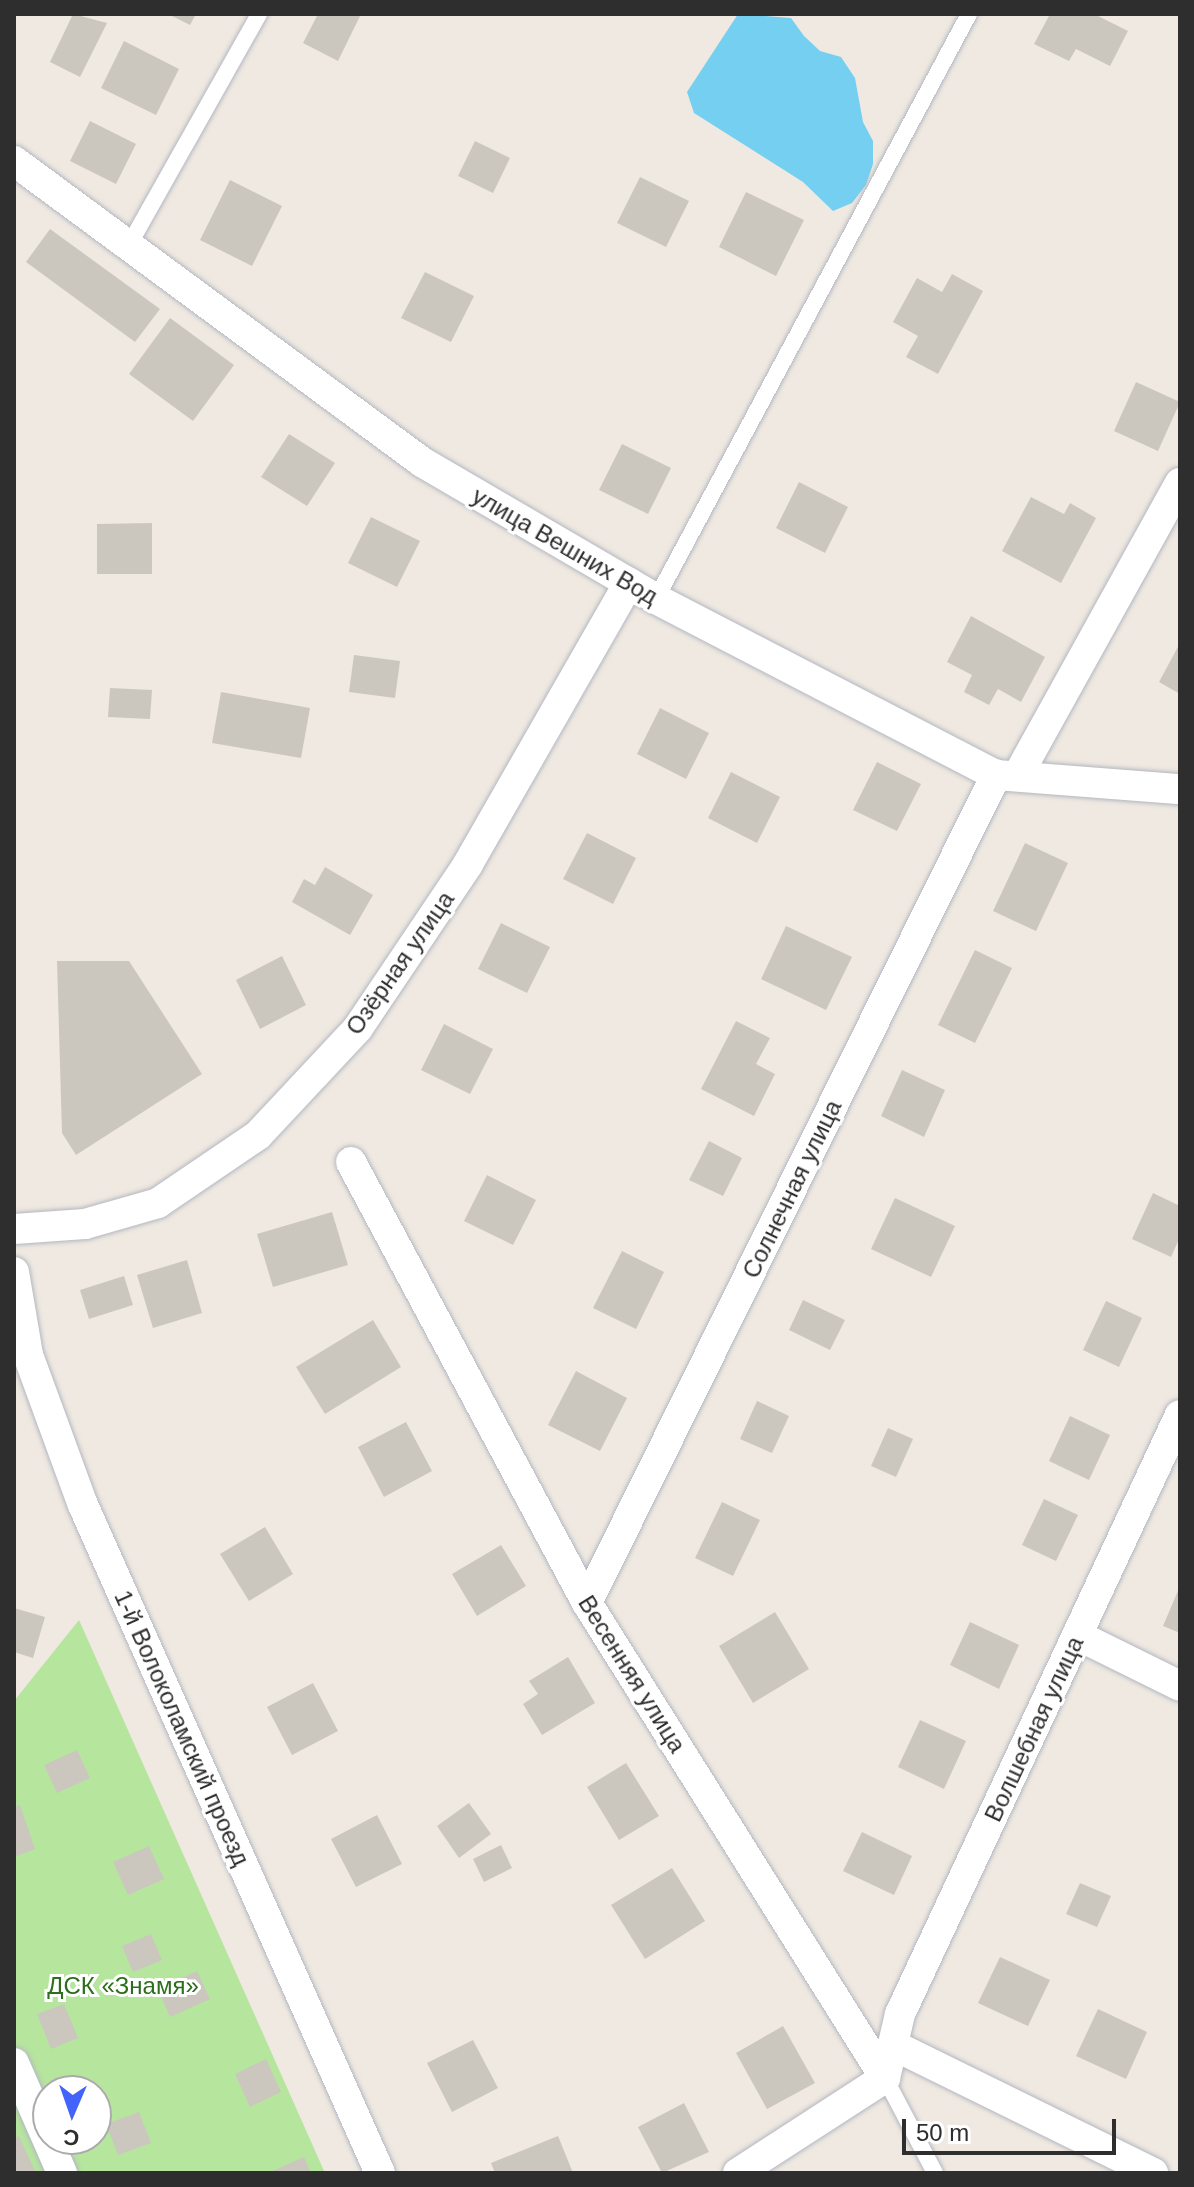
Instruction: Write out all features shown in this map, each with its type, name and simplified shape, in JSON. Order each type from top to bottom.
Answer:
[{"type":"street","name":"улица Вешних Вод","points":[[14,161],[422,462],[656,599],[1007,775],[1180,789]]},
{"type":"street","name":"Солнечная улица","points":[[587,1603],[1007,775],[1180,483]]},
{"type":"street","name":"Озёрная улица","points":[[14,1229],[85,1224],[158,1203],[258,1135],[358,1028],[468,864],[629,583]]},
{"type":"street","name":"Весенняя улица","points":[[351,1162],[587,1603],[885,2078]]},
{"type":"street","name":"1-й Волоколамский проезд","points":[[14,1272],[21,1357],[83,1505],[380,2173]]},
{"type":"street","name":"Волшебная улица","points":[[885,2078],[900,2014],[1180,1415]]},
{"type":"street","points":[[1077,1635],[1180,1686]]},
{"type":"street","points":[[893,2045],[1153,2173]]},
{"type":"street","points":[[14,2063],[62,2173]]},
{"type":"street","points":[[738,2173],[885,2078]]},
{"type":"lane","points":[[129,245],[259,14]]},
{"type":"lane","points":[[656,599],[969,14]]},
{"type":"lane","name":"Весенняя улица","points":[[885,2078],[935,2173]]},
{"type":"green space","name":"ДСК «Знамя»","points":[[79,1620],[325,2173],[14,2173],[14,1701]]},
{"type":"water","points":[[738,14],[791,18],[820,51],[841,57],[855,78],[863,122],[873,141],[873,164],[866,185],[852,203],[833,211],[803,182],[694,113],[687,92]]},
{"type":"building","points":[[73,14],[107,23],[80,77],[50,62]]},
{"type":"building","points":[[168,14],[196,14],[190,25]]},
{"type":"building","points":[[318,14],[361,14],[338,61],[303,43]]},
{"type":"building","points":[[1050,14],[1094,14],[1128,31],[1110,66],[1076,49],[1069,61],[1034,44]]},
{"type":"building","points":[[124,41],[179,69],[156,115],[101,88]]},
{"type":"building","points":[[90,121],[136,144],[116,184],[70,161]]},
{"type":"building","points":[[475,141],[510,158],[493,193],[458,176]]},
{"type":"building","points":[[640,177],[689,201],[666,247],[617,223]]},
{"type":"building","points":[[230,180],[282,206],[252,266],[200,240]]},
{"type":"building","points":[[746,192],[804,220],[776,276],[719,247]]},
{"type":"building","points":[[50,229],[160,309],[135,342],[26,262]]},
{"type":"building","points":[[425,272],[474,296],[451,342],[401,318]]},
{"type":"building","points":[[952,274],[983,291],[938,374],[906,357],[918,336],[893,322],[917,278],[942,292]]},
{"type":"building","points":[[170,318],[234,365],[193,421],[129,374]]},
{"type":"building","points":[[1136,382],[1180,402],[1158,451],[1114,431]]},
{"type":"building","points":[[289,434],[335,463],[307,506],[261,477]]},
{"type":"building","points":[[622,444],[671,468],[648,514],[599,490]]},
{"type":"building","points":[[799,482],[848,507],[825,553],[776,528]]},
{"type":"building","points":[[1031,497],[1064,514],[1070,503],[1096,518],[1061,583],[1002,551]]},
{"type":"building","points":[[371,517],[420,541],[397,587],[348,563]]},
{"type":"building","points":[[152,523],[152,574],[97,574],[97,524]]},
{"type":"building","points":[[971,616],[1045,657],[1021,702],[998,689],[989,705],[964,692],[972,675],[947,662]]},
{"type":"building","points":[[1180,643],[1180,694],[1159,682]]},
{"type":"building","points":[[354,655],[400,661],[395,698],[349,692]]},
{"type":"building","points":[[110,688],[152,690],[150,719],[108,717]]},
{"type":"building","points":[[221,692],[310,708],[301,758],[212,743]]},
{"type":"building","points":[[660,708],[709,733],[686,779],[637,754]]},
{"type":"building","points":[[877,762],[921,784],[897,831],[853,810]]},
{"type":"building","points":[[731,772],[780,797],[757,843],[708,818]]},
{"type":"building","points":[[587,833],[636,858],[613,904],[563,879]]},
{"type":"building","points":[[1025,843],[1068,863],[1036,931],[993,911]]},
{"type":"building","points":[[325,867],[373,895],[350,935],[292,902],[304,879],[315,885]]},
{"type":"building","points":[[501,923],[550,947],[527,993],[478,969]]},
{"type":"building","points":[[786,926],[852,957],[826,1010],[761,979]]},
{"type":"building","points":[[975,950],[1012,968],[975,1043],[938,1025]]},
{"type":"building","points":[[282,956],[306,1005],[260,1029],[236,980]]},
{"type":"building","points":[[57,961],[129,961],[202,1074],[76,1155],[62,1133]]},
{"type":"building","points":[[736,1021],[770,1038],[756,1064],[775,1074],[754,1116],[701,1089]]},
{"type":"building","points":[[444,1024],[493,1049],[470,1094],[421,1070]]},
{"type":"building","points":[[902,1070],[945,1090],[924,1137],[881,1116]]},
{"type":"building","points":[[709,1141],[742,1158],[723,1196],[689,1180]]},
{"type":"building","points":[[487,1175],[536,1200],[513,1245],[464,1221]]},
{"type":"building","points":[[1153,1193],[1180,1206],[1180,1237],[1171,1257],[1132,1239]]},
{"type":"building","points":[[895,1198],[955,1226],[931,1277],[871,1249]]},
{"type":"building","points":[[332,1212],[348,1265],[273,1287],[257,1234]]},
{"type":"building","points":[[622,1251],[664,1272],[636,1329],[593,1308]]},
{"type":"building","points":[[187,1260],[202,1313],[153,1328],[137,1275]]},
{"type":"building","points":[[124,1276],[133,1305],[89,1319],[80,1290]]},
{"type":"building","points":[[803,1300],[845,1320],[830,1350],[789,1330]]},
{"type":"building","points":[[1106,1301],[1142,1318],[1119,1367],[1083,1350]]},
{"type":"building","points":[[373,1320],[401,1367],[325,1414],[296,1367]]},
{"type":"building","points":[[576,1371],[627,1398],[600,1451],[548,1425]]},
{"type":"building","points":[[757,1401],[789,1416],[772,1453],[740,1439]]},
{"type":"building","points":[[1070,1416],[1110,1435],[1089,1480],[1049,1461]]},
{"type":"building","points":[[406,1422],[432,1471],[384,1497],[358,1447]]},
{"type":"building","points":[[888,1428],[913,1439],[896,1477],[871,1466]]},
{"type":"building","points":[[1044,1499],[1078,1515],[1056,1561],[1022,1545]]},
{"type":"building","points":[[722,1502],[760,1520],[733,1576],[695,1558]]},
{"type":"building","points":[[265,1527],[293,1574],[249,1601],[220,1554]]},
{"type":"building","points":[[501,1545],[526,1586],[477,1616],[452,1574]]},
{"type":"building","points":[[1180,1586],[1180,1633],[1163,1626]]},
{"type":"building","points":[[14,1608],[45,1617],[33,1658],[14,1652]]},
{"type":"building","points":[[775,1612],[809,1669],[753,1703],[719,1646]]},
{"type":"building","points":[[970,1622],[1019,1645],[999,1689],[950,1665]]},
{"type":"building","points":[[568,1657],[595,1703],[542,1735],[523,1704],[538,1694],[529,1681]]},
{"type":"building","points":[[313,1683],[338,1731],[292,1755],[267,1707]]},
{"type":"building","points":[[920,1720],[966,1741],[944,1789],[898,1767]]},
{"type":"building","points":[[77,1750],[90,1778],[57,1793],[44,1765]]},
{"type":"building","points":[[626,1763],[659,1816],[619,1840],[587,1787]]},
{"type":"building","points":[[469,1803],[491,1834],[459,1858],[437,1826]]},
{"type":"building","points":[[20,1805],[35,1849],[14,1857],[14,1807]]},
{"type":"building","points":[[377,1815],[402,1864],[356,1887],[331,1839]]},
{"type":"building","points":[[862,1832],[912,1856],[894,1895],[843,1871]]},
{"type":"building","points":[[501,1845],[512,1868],[484,1882],[473,1859]]},
{"type":"building","points":[[149,1846],[164,1879],[128,1895],[113,1862]]},
{"type":"building","points":[[672,1868],[705,1921],[645,1959],[611,1905]]},
{"type":"building","points":[[1080,1883],[1111,1896],[1097,1927],[1066,1914]]},
{"type":"building","points":[[151,1934],[162,1960],[133,1972],[122,1946]]},
{"type":"building","points":[[1000,1957],[1050,1980],[1028,2026],[978,2003]]},
{"type":"building","points":[[197,1971],[210,1999],[170,2017],[158,1989]]},
{"type":"building","points":[[64,2004],[78,2038],[51,2049],[37,2014]]},
{"type":"building","points":[[1098,2009],[1147,2032],[1126,2079],[1076,2056]]},
{"type":"building","points":[[783,2026],[815,2083],[767,2109],[736,2053]]},
{"type":"building","points":[[473,2040],[498,2088],[452,2112],[427,2063]]},
{"type":"building","points":[[266,2059],[281,2092],[250,2107],[235,2074]]},
{"type":"building","points":[[684,2103],[709,2152],[662,2173],[638,2127]]},
{"type":"building","points":[[139,2112],[151,2143],[118,2155],[112,2140],[112,2122]]},
{"type":"building","points":[[19,2136],[36,2173],[14,2173],[14,2138]]},
{"type":"building","points":[[558,2136],[573,2173],[495,2173],[491,2163]]},
{"type":"building","points":[[304,2157],[311,2173],[268,2173]]}]
